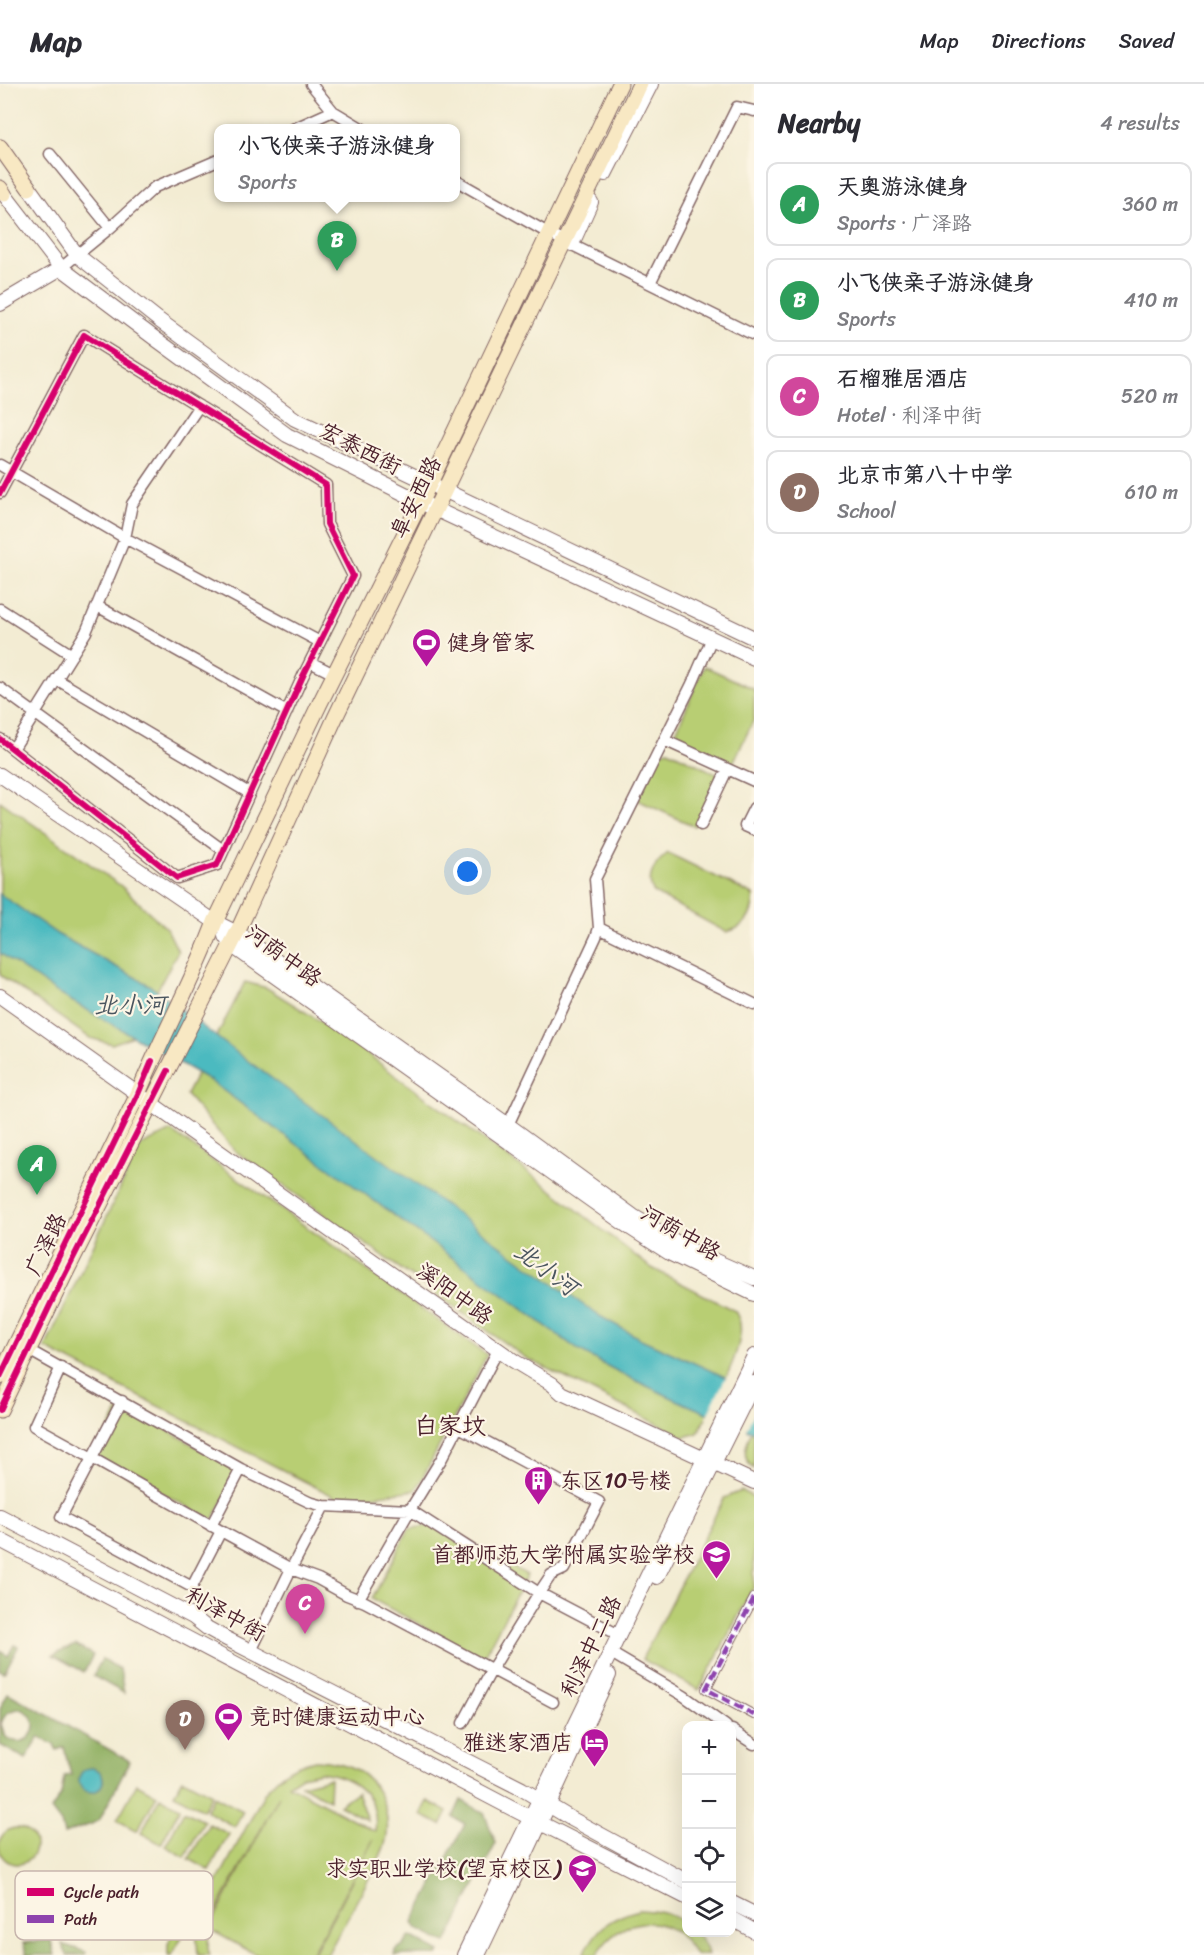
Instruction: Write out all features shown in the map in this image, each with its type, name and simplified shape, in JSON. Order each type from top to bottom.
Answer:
[{"type":"main road","name":"阜安西路","points":[[234,939],[335,718],[435,509],[437,487],[548,232],[620,84]]},
{"type":"main road","name":"阜安西路","points":[[215,922],[334,674],[421,501],[437,487],[568,242],[640,84]]},
{"type":"main road","points":[[0,147],[30,188]]},
{"type":"main road","name":"广泽路","points":[[0,1410],[23,1346],[152,1060],[203,953],[215,922]]},
{"type":"main road","name":"广泽路","points":[[0,1377],[23,1346],[152,1102],[234,939]]},
{"type":"street","points":[[311,84],[333,111],[355,124]]},
{"type":"street","points":[[568,242],[651,84]]},
{"type":"street","points":[[650,283],[736,107],[754,111]]},
{"type":"street","points":[[304,124],[333,111]]},
{"type":"street","points":[[50,154],[110,228]]},
{"type":"street","points":[[0,304],[61,268],[155,187],[214,162]]},
{"type":"street","points":[[460,182],[548,232],[754,335]]},
{"type":"street","name":"宏泰西街","points":[[30,188],[77,255],[160,321],[295,419],[754,638]]},
{"type":"street","name":"宏泰西街","points":[[2,191],[61,268],[153,338],[288,435],[435,509],[754,658]]},
{"type":"street","points":[[0,494],[84,335],[326,485],[327,524],[353,576],[286,712],[217,865],[177,878],[0,739]]},
{"type":"street","points":[[13,749],[86,632],[125,538],[132,504],[199,406]]},
{"type":"street","points":[[0,465],[125,538],[320,642]]},
{"type":"street","points":[[97,606],[286,712]]},
{"type":"street","points":[[0,609],[72,655]]},
{"type":"street","points":[[508,1125],[596,937],[599,928],[595,879],[712,638]]},
{"type":"street","points":[[310,662],[334,674]]},
{"type":"street","points":[[56,679],[249,793]]},
{"type":"street","points":[[0,688],[223,850]]},
{"type":"street","points":[[664,740],[754,781]]},
{"type":"street","points":[[701,825],[727,770]]},
{"type":"street","points":[[0,775],[215,922]]},
{"type":"street","points":[[754,808],[745,826],[754,830]]},
{"type":"street","name":"河荫中路","points":[[215,922],[234,939],[629,1227],[671,1254],[754,1294]]},
{"type":"street","points":[[599,928],[754,1004]]},
{"type":"street","name":"河荫中路","points":[[234,939],[508,1125],[633,1216],[688,1249],[754,1278]]},
{"type":"street","name":"溪阳中路","points":[[0,996],[498,1350],[552,1384],[562,1393],[754,1482]]},
{"type":"street","points":[[23,1346],[241,1469],[309,1503],[324,1506],[410,1510],[539,1593],[619,1635]]},
{"type":"street","points":[[358,1600],[459,1427],[498,1350]]},
{"type":"street","name":"利泽中二路","points":[[464,1955],[535,1820],[615,1654],[630,1629],[749,1380],[754,1356]]},
{"type":"street","points":[[61,1367],[34,1426],[221,1532],[291,1569],[318,1579],[553,1702]]},
{"type":"street","points":[[122,1401],[61,1517],[192,1587],[221,1532]]},
{"type":"street","points":[[459,1427],[599,1502],[564,1569],[551,1575],[539,1593],[492,1669],[464,1723]]},
{"type":"street","name":"利泽中二路","points":[[615,1654],[619,1635],[709,1462]]},
{"type":"street","points":[[211,1526],[241,1469]]},
{"type":"street","points":[[251,1651],[324,1506]]},
{"type":"street","name":"利泽中街","points":[[0,1516],[193,1617],[207,1628],[544,1801],[570,1818],[682,1878]]},
{"type":"street","name":"利泽中街","points":[[0,1540],[682,1894]]},
{"type":"street","points":[[754,1598],[706,1689],[754,1715]]},
{"type":"street","points":[[615,1654],[720,1721]]},
{"type":"street","points":[[736,1733],[754,1744]]},
{"type":"street","name":"利泽中二路","points":[[478,1955],[532,1844],[535,1820]]},
{"type":"street","points":[[736,1905],[754,1914]]},
{"type":"street","points":[[736,1921],[754,1931]]},
{"type":"green space","points":[[704,666],[754,689],[754,719],[732,765],[673,739]]},
{"type":"green space","points":[[668,750],[719,775],[694,826],[637,800],[661,752]]},
{"type":"green space","points":[[0,801],[121,886],[167,929],[178,951],[133,1036],[112,1044],[90,1038],[0,975]]},
{"type":"green space","points":[[668,853],[753,895],[752,909],[747,920],[726,932],[654,893],[650,882],[651,876],[659,861]]},
{"type":"green space","points":[[245,982],[267,988],[350,1040],[540,1181],[650,1267],[735,1311],[740,1324],[737,1349],[698,1433],[684,1437],[526,1358],[235,1151],[186,1095]]},
{"type":"green space","points":[[171,1131],[487,1355],[416,1490],[341,1500],[45,1348],[140,1146]]},
{"type":"green space","points":[[122,1404],[239,1471],[213,1520],[94,1458]]},
{"type":"green space","points":[[751,1431],[754,1432],[754,1469],[746,1456]]},
{"type":"green space","name":"首都师范大学附属实验学校","points":[[741,1491],[754,1497],[754,1586],[699,1690],[642,1659],[724,1498]]},
{"type":"green space","points":[[437,1524],[527,1575],[483,1658],[372,1599],[409,1529]]},
{"type":"green space","points":[[14,1645],[18,1647],[4,1673],[0,1671],[0,1651],[8,1656]]},
{"type":"green space","points":[[75,1645],[93,1655],[84,1672],[53,1655]]},
{"type":"green space","points":[[102,1659],[120,1669],[124,1693],[93,1676]]},
{"type":"green space","points":[[8,1693],[130,1761],[100,1819],[64,1834],[61,1823],[51,1810],[61,1795],[64,1776],[71,1775],[64,1747],[57,1750],[54,1745],[39,1737],[26,1759],[0,1745],[0,1709]],"holes":[[[21,1709],[29,1714],[34,1727],[27,1739],[13,1741],[5,1736],[1,1724],[8,1713]],[[91,1769],[102,1776],[103,1782],[97,1790],[92,1792],[81,1785]]]},
{"type":"green space","points":[[315,1760],[348,1766],[363,1774],[375,1787],[384,1804],[387,1816],[386,1841],[367,1882],[327,1955],[313,1955],[373,1840],[311,1955],[257,1955],[213,1931],[213,1921],[279,1796],[213,1918],[213,1890],[265,1792],[292,1768]],"holes":[[[320,1772],[332,1774],[353,1783],[368,1797],[373,1807],[375,1831],[288,1785],[302,1776]]]},
{"type":"green space","points":[[330,1778],[329,1800],[301,1785]]},
{"type":"green space","points":[[183,1779],[212,1794],[203,1810],[174,1794]]},
{"type":"green space","points":[[137,1784],[157,1795],[137,1831],[117,1820]]},
{"type":"green space","points":[[357,1792],[367,1820],[339,1805]]},
{"type":"green space","points":[[214,1796],[243,1811],[235,1827],[206,1811]]},
{"type":"green space","points":[[160,1797],[180,1808],[161,1844],[141,1833]]},
{"type":"green space","points":[[461,1800],[484,1813],[496,1843],[446,1943],[417,1929],[413,1922],[465,1824],[453,1817]]},
{"type":"green space","points":[[428,1801],[448,1812],[441,1825],[421,1815]]},
{"type":"green space","points":[[184,1811],[204,1821],[185,1857],[165,1846]]},
{"type":"green space","points":[[209,1824],[229,1834],[209,1870],[189,1859]]},
{"type":"green space","points":[[17,1828],[30,1833],[35,1846],[30,1859],[17,1864],[4,1859],[-1,1846],[4,1833]]},
{"type":"green space","points":[[639,1910],[664,1913],[675,1917],[682,1921],[682,1937],[699,1937],[706,1947],[708,1955],[695,1955],[686,1941],[674,1931],[661,1925],[647,1923],[633,1925],[619,1931],[607,1941],[597,1955],[583,1955],[599,1931],[620,1916]]},
{"type":"green space","points":[[410,1936],[440,1952],[438,1955],[394,1955],[395,1950],[404,1945]]},
{"type":"green space","points":[[51,1940],[55,1955],[27,1955],[23,1943]]},
{"type":"green space","points":[[170,1940],[180,1940],[172,1955],[168,1955]]},
{"type":"green space","points":[[197,1940],[208,1940],[210,1955],[198,1955]]},
{"type":"green space","points":[[62,1944],[86,1952],[85,1955],[67,1955]]},
{"type":"water","name":"北小河","points":[[0,894],[57,934],[149,985],[240,1055],[598,1315],[641,1339],[754,1390],[754,1432],[666,1395],[580,1351],[206,1078],[61,995],[0,953]]},
{"type":"water","points":[[91,1768],[96,1769],[102,1775],[102,1785],[96,1791],[91,1792],[86,1791],[80,1785],[79,1780],[80,1775],[86,1769]]},
{"type":"pier","points":[[727,1375],[754,1386],[754,1413],[745,1432],[706,1417]]},
{"type":"marked path","points":[[754,1598],[706,1689],[754,1715]]},
{"type":"cycle path","points":[[0,493],[84,335],[326,485],[327,524],[353,576],[303,676],[217,865],[177,878],[0,739]]},
{"type":"cycle path","points":[[0,1377],[152,1061]]},
{"type":"cycle path","points":[[0,1410],[63,1278],[168,1071]]},
{"type":"place","name":"小飞侠亲子游泳健身","points":[[337,271]]},
{"type":"place","name":"健身管家","points":[[426,668]]},
{"type":"place","name":"天奥游泳健身","points":[[37,1195]]},
{"type":"place","name":"东区10号楼","points":[[539,1506]]},
{"type":"place","name":"首都师范大学附属实验学校","points":[[716,1580]]},
{"type":"place","name":"石榴雅居酒店","points":[[305,1634]]},
{"type":"place","name":"竞时健康运动中心","points":[[228,1742]]},
{"type":"place","name":"北京市第八十中学","points":[[185,1750]]},
{"type":"place","name":"雅迷家酒店","points":[[594,1768]]},
{"type":"place","name":"求实职业学校(望京校区)","points":[[582,1894]]},
{"type":"district","name":"白家坟","points":[[450,1426]]}]
